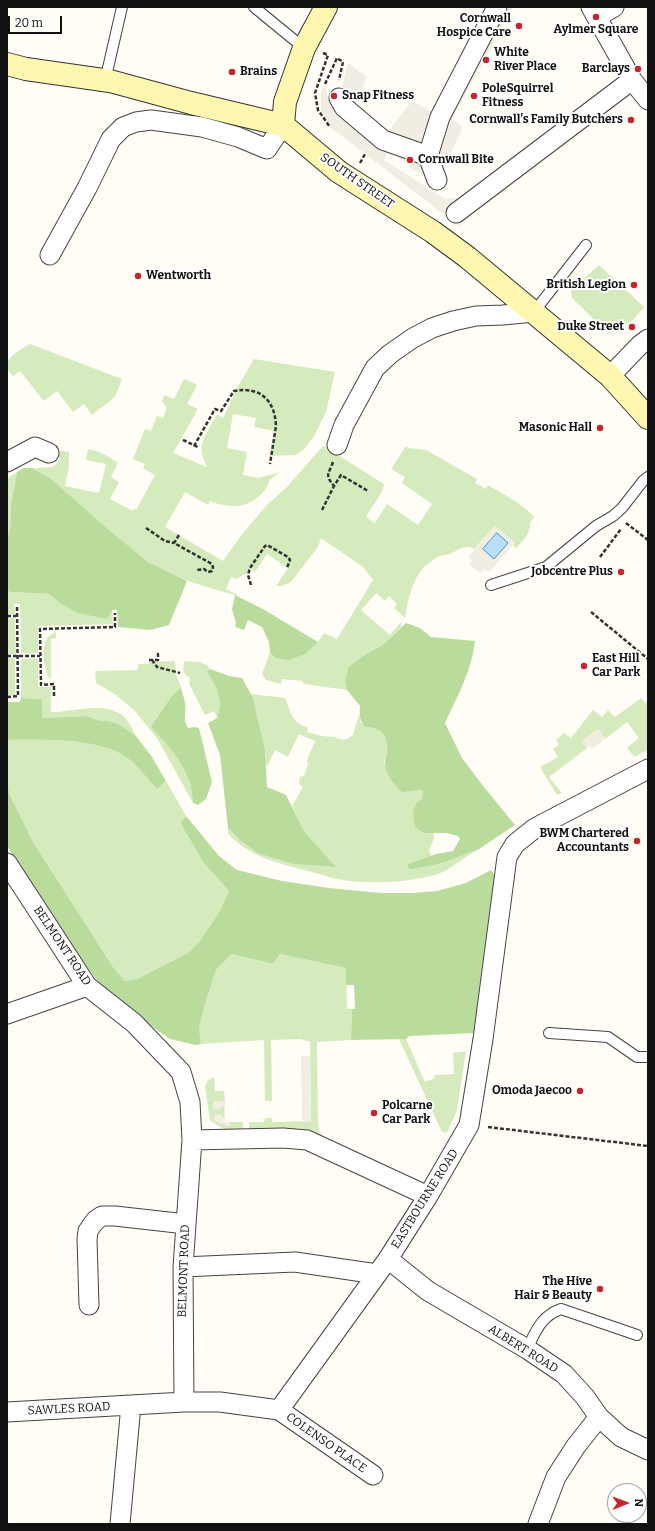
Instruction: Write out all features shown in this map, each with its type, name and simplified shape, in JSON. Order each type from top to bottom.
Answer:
[{"type":"street","points":[[50,255],[87,188],[111,139],[123,127],[136,122],[152,120],[202,127],[238,137],[267,149],[283,125],[285,102],[304,48],[326,7]]},
{"type":"street","points":[[332,92],[344,107],[383,140],[433,172],[440,117],[497,7]]},
{"type":"street","points":[[614,7],[594,12],[632,80],[648,100]]},
{"type":"street","name":"SOUTH STREET","points":[[7,64],[26,69],[105,80],[191,103],[283,125],[339,172],[433,232],[467,257],[610,376],[648,418]]},
{"type":"street","points":[[456,213],[632,80]]},
{"type":"street","points":[[336,452],[344,425],[374,368],[412,338],[452,320],[476,316],[534,312]]},
{"type":"street","points":[[610,376],[640,345],[648,339]]},
{"type":"street","points":[[7,462],[39,444]]},
{"type":"street","name":"EASTBOURNE ROAD","points":[[279,1410],[388,1259],[428,1196],[469,1125],[484,1032],[507,857],[515,844],[535,828],[648,769]]},
{"type":"street","name":"BELMONT ROAD","points":[[7,863],[87,986],[134,1023],[181,1072],[190,1102],[192,1140],[183,1267],[184,1402]]},
{"type":"street","points":[[7,1014],[87,986]]},
{"type":"street","points":[[192,1140],[284,1138],[307,1140],[428,1196]]},
{"type":"street","points":[[88,1305],[87,1239],[88,1231],[96,1220],[102,1216],[115,1216],[186,1224]]},
{"type":"street","name":"ALBERT ROAD","points":[[388,1259],[428,1291],[526,1349],[564,1374],[585,1397],[599,1417],[621,1437],[648,1450]]},
{"type":"street","points":[[183,1267],[295,1262],[377,1274]]},
{"type":"street","points":[[120,1524],[131,1405],[184,1402],[220,1402],[279,1410]]},
{"type":"street","name":"SAWLES ROAD","points":[[7,1412],[131,1405]]},
{"type":"street","name":"COLENSO PLACE","points":[[279,1410],[373,1475]]},
{"type":"street","points":[[538,1524],[556,1477],[576,1446],[599,1417]]},
{"type":"lane","points":[[105,80],[122,7]]},
{"type":"lane","points":[[254,7],[304,48]]},
{"type":"lane","points":[[534,312],[586,246]]},
{"type":"lane","points":[[491,585],[546,567],[596,526],[614,516],[648,477]]},
{"type":"lane","points":[[549,1034],[608,1037],[637,1057],[648,1057]]},
{"type":"lane","points":[[526,1349],[541,1323],[551,1312],[561,1309],[638,1335]]},
{"type":"path","points":[[304,48],[328,55],[315,93],[318,110],[330,127]]},
{"type":"path","points":[[337,58],[344,62],[335,94],[332,92],[337,58]]},
{"type":"path","points":[[183,440],[196,446],[215,409],[221,412],[234,392],[250,391],[259,393],[267,398],[271,404],[276,421],[270,464]]},
{"type":"path","points":[[334,486],[328,479],[327,475],[336,452]]},
{"type":"path","points":[[322,510],[341,475],[368,491]]},
{"type":"path","points":[[600,557],[625,522],[648,540]]},
{"type":"path","points":[[146,528],[165,541],[174,543],[212,564],[214,567],[212,571],[208,572],[204,569],[197,570]]},
{"type":"path","points":[[174,543],[179,535]]},
{"type":"path","points":[[251,585],[248,575],[250,568],[267,545],[288,557],[290,560],[287,568]]},
{"type":"path","points":[[7,697],[18,696],[17,605]]},
{"type":"path","points":[[591,612],[648,658]]},
{"type":"path","points":[[54,696],[54,684],[41,684],[40,628],[115,627],[115,613]]},
{"type":"path","points":[[7,616],[16,616]]},
{"type":"path","points":[[159,654],[158,660],[150,660],[157,667],[180,673]]},
{"type":"path","points":[[7,656],[40,656]]},
{"type":"path","points":[[469,1125],[648,1146]]},
{"type":"green space","points":[[599,265],[644,307],[633,320],[609,334],[572,298],[571,290]]},
{"type":"green space","points":[[30,344],[122,379],[115,397],[92,415],[84,404],[73,412],[57,391],[44,401],[20,371],[13,376],[7,369],[7,361],[17,352]]},
{"type":"green space","points":[[254,359],[335,372],[326,412],[314,436],[305,448],[296,455],[270,456],[275,431],[254,427],[256,418],[233,414],[227,448],[247,452],[243,475],[259,478],[280,472],[270,480],[265,490],[258,497],[239,506],[217,504],[210,501],[208,505],[185,492],[165,527],[223,561],[243,533],[268,504],[286,488],[323,446],[334,450],[341,457],[384,484],[379,496],[366,517],[375,523],[387,504],[418,525],[432,504],[402,483],[405,477],[391,469],[406,446],[409,448],[426,450],[477,479],[475,483],[486,489],[488,485],[524,508],[534,517],[530,523],[528,534],[515,549],[515,543],[495,526],[474,549],[469,547],[463,548],[450,554],[438,556],[434,559],[420,572],[416,579],[410,593],[405,618],[394,608],[397,604],[389,596],[385,601],[376,593],[361,610],[390,635],[402,621],[401,627],[384,644],[363,656],[345,681],[347,690],[304,684],[302,681],[282,679],[281,684],[266,680],[262,674],[270,652],[275,658],[318,642],[324,633],[337,639],[373,580],[363,567],[321,538],[318,547],[291,582],[282,586],[276,586],[288,568],[267,554],[255,572],[251,568],[249,572],[236,579],[231,577],[226,589],[238,595],[213,589],[179,577],[147,561],[118,539],[62,489],[32,468],[53,467],[59,461],[59,452],[69,452],[69,466],[65,486],[99,493],[106,464],[86,460],[88,449],[100,452],[118,463],[111,477],[119,482],[110,499],[133,511],[134,508],[136,510],[155,475],[143,468],[145,464],[133,459],[145,429],[151,431],[157,416],[163,418],[166,410],[165,405],[162,402],[164,395],[174,399],[184,379],[197,385],[187,404],[198,409],[173,453],[207,467],[202,454],[202,444],[204,439],[217,414],[223,418],[237,388]]},
{"type":"green space","points":[[23,468],[32,468],[51,479],[148,562],[187,581],[169,625],[150,630],[118,627],[117,610],[112,610],[107,619],[78,613],[61,604],[49,594],[10,592],[7,590],[7,538],[10,530],[11,505],[17,472]]},
{"type":"green space","points":[[17,472],[11,505],[10,530],[7,538],[7,479]]},
{"type":"green space","points":[[7,590],[10,592],[49,594],[61,604],[112,610],[113,624],[38,626],[38,653],[21,653],[20,604],[14,604],[15,614],[7,614]]},
{"type":"green space","points":[[235,595],[263,609],[318,642],[305,654],[289,660],[275,658],[270,652],[269,642],[262,627],[248,620],[244,630],[235,627],[236,623],[232,609]]},
{"type":"green space","points":[[7,618],[15,618],[16,654],[7,654]]},
{"type":"green space","points":[[406,623],[420,628],[431,637],[475,641],[471,662],[467,673],[445,723],[462,758],[515,825],[479,849],[443,863],[409,870],[407,864],[436,854],[453,851],[460,839],[458,836],[446,833],[424,833],[415,827],[413,816],[414,809],[421,800],[423,792],[422,790],[402,792],[393,782],[385,766],[387,745],[385,736],[382,732],[375,728],[365,727],[360,717],[360,706],[347,690],[345,681],[349,667],[363,656],[384,644]]},
{"type":"green space","points":[[56,632],[56,638],[51,639],[51,680],[46,672],[44,649],[47,639],[50,635]]},
{"type":"green space","points":[[8,658],[15,658],[15,695],[7,695]]},
{"type":"green space","points":[[21,659],[38,659],[38,687],[51,687],[51,712],[87,708],[114,711],[127,719],[136,736],[122,726],[87,716],[42,718],[42,699],[21,698]]},
{"type":"green space","points":[[175,661],[176,675],[181,687],[171,697],[152,727],[173,752],[186,773],[190,784],[193,803],[157,738],[135,711],[116,695],[96,683],[95,671],[138,670],[138,664]]},
{"type":"green space","points":[[184,661],[200,662],[207,665],[210,669],[208,672],[217,688],[220,699],[217,718],[214,711],[205,715],[189,684],[190,678],[184,673]]},
{"type":"green space","points":[[210,669],[229,676],[242,678],[253,698],[265,749],[267,787],[286,795],[304,831],[336,867],[293,864],[257,853],[240,840],[228,828],[220,755],[208,723],[217,718],[220,705],[220,699],[216,688],[207,672]]},
{"type":"green space","points":[[181,687],[185,703],[185,722],[188,728],[199,728],[212,782],[206,799],[198,805],[193,803],[190,784],[178,759],[151,727],[171,697]]},
{"type":"green space","points":[[251,694],[285,698],[292,716],[298,723],[308,727],[307,732],[343,740],[347,739],[353,735],[359,714],[361,723],[377,728],[385,734],[387,743],[384,763],[411,791],[422,790],[421,800],[424,833],[433,832],[434,839],[429,850],[431,856],[407,864],[409,870],[443,863],[479,849],[447,870],[438,874],[405,881],[361,882],[344,880],[289,866],[261,857],[245,848],[228,834],[228,828],[240,840],[257,853],[293,864],[336,867],[304,831],[292,806],[303,787],[299,784],[300,777],[304,776],[308,764],[307,760],[315,741],[299,734],[288,757],[275,750],[268,765],[266,765],[265,749]]},
{"type":"green space","points":[[21,698],[42,699],[42,718],[87,716],[122,726],[136,736],[152,757],[166,781],[157,789],[130,760],[104,747],[71,741],[7,740],[7,702],[20,702]]},
{"type":"green space","points":[[641,698],[648,705],[648,750],[634,757],[627,748],[639,738],[627,722],[605,739],[598,729],[582,741],[587,748],[549,777],[562,793],[557,795],[540,767],[558,757],[553,749],[559,745],[556,740],[564,733],[571,738],[593,710],[602,717],[608,710],[615,717]]},
{"type":"green space","points":[[7,740],[71,741],[104,747],[130,760],[157,789],[166,781],[186,816],[180,822],[203,862],[229,891],[220,911],[199,942],[188,953],[137,979],[125,981],[113,967],[33,842],[9,793]]},
{"type":"green space","points":[[7,770],[9,793],[33,842],[113,967],[125,981],[137,979],[188,953],[199,942],[220,911],[229,891],[203,862],[180,822],[186,816],[219,856],[237,870],[282,881],[329,888],[381,893],[413,893],[437,891],[466,883],[491,870],[496,877],[474,1033],[409,1036],[406,1039],[351,1040],[352,1009],[355,1009],[354,985],[346,985],[346,968],[280,954],[273,964],[232,954],[216,970],[199,1028],[201,1044],[196,1045],[170,1039],[147,1023],[99,983],[73,948],[7,846]]},
{"type":"green space","points":[[232,954],[273,964],[280,954],[346,968],[347,1009],[352,1009],[351,1040],[317,1042],[318,1120],[319,1130],[324,1139],[312,1135],[311,1130],[272,1128],[249,1130],[249,1122],[264,1122],[265,1118],[272,1118],[272,1122],[311,1121],[310,1042],[300,1039],[271,1040],[272,1101],[265,1101],[264,1040],[201,1044],[199,1028],[216,970]]},
{"type":"green space","points":[[399,1039],[406,1039],[425,1082],[435,1078],[434,1075],[454,1074],[453,1053],[466,1051],[457,1110],[447,1133],[442,1132]]},
{"type":"green space","points":[[214,1077],[215,1091],[224,1091],[225,1101],[221,1103],[221,1101],[213,1101],[214,1109],[221,1108],[221,1106],[224,1105],[224,1118],[214,1115],[214,1121],[230,1125],[230,1122],[243,1122],[243,1130],[226,1130],[210,1120],[205,1087],[208,1080]]},
{"type":"shaded area","name":"White River Place","points":[[486,7],[513,7],[452,119],[463,127],[436,183],[412,169],[390,149],[343,112],[387,152],[384,160],[445,199],[459,198],[478,210],[459,226],[330,127],[321,110],[321,91],[325,86],[328,99],[335,105],[339,98],[348,63],[367,77],[353,107],[387,133],[412,101],[436,114]]},
{"type":"shaded area","points":[[495,526],[515,543],[489,572],[484,569],[480,573],[469,564],[472,560],[468,557]]},
{"type":"shaded area","points":[[598,729],[605,739],[592,749],[589,746],[587,748],[582,741]]},
{"type":"shaded area","points":[[301,1056],[310,1056],[311,1122],[302,1122]]},
{"type":"shaded area","points":[[213,1101],[221,1101],[223,1103],[223,1101],[225,1101],[225,1122],[230,1122],[230,1126],[214,1121],[214,1115],[221,1114],[221,1118],[224,1118],[224,1106],[221,1106],[221,1109],[214,1109]]},
{"type":"water","points":[[497,533],[508,543],[494,559],[483,549]]},
{"type":"place","name":"Aylmer Square","points":[[596,17]]},
{"type":"place","name":"Cornwall Hospice Care","points":[[519,26]]},
{"type":"place","name":"White River Place","points":[[486,60]]},
{"type":"place","name":"Barclays","points":[[638,69]]},
{"type":"place","name":"Brains","points":[[232,72]]},
{"type":"place","name":"Snap Fitness","points":[[334,96]]},
{"type":"place","name":"PoleSquirrel Fitness","points":[[474,96]]},
{"type":"place","name":"Cornwall's Family Butchers","points":[[631,120]]},
{"type":"place","name":"Cornwall Bite","points":[[410,160]]},
{"type":"place","name":"Wentworth","points":[[138,276]]},
{"type":"place","name":"British Legion","points":[[634,285]]},
{"type":"place","name":"Duke Street","points":[[632,327]]},
{"type":"place","name":"Masonic Hall","points":[[600,428]]},
{"type":"place","name":"Jobcentre Plus","points":[[621,572]]},
{"type":"place","name":"East Hill Car Park","points":[[584,666]]},
{"type":"place","name":"BWM Chartered Accountants","points":[[637,841]]},
{"type":"place","name":"Omoda Jaecoo","points":[[580,1091]]},
{"type":"place","name":"Polcarne Car Park","points":[[374,1113]]},
{"type":"place","name":"The Hive Hair & Beauty","points":[[600,1289]]}]
